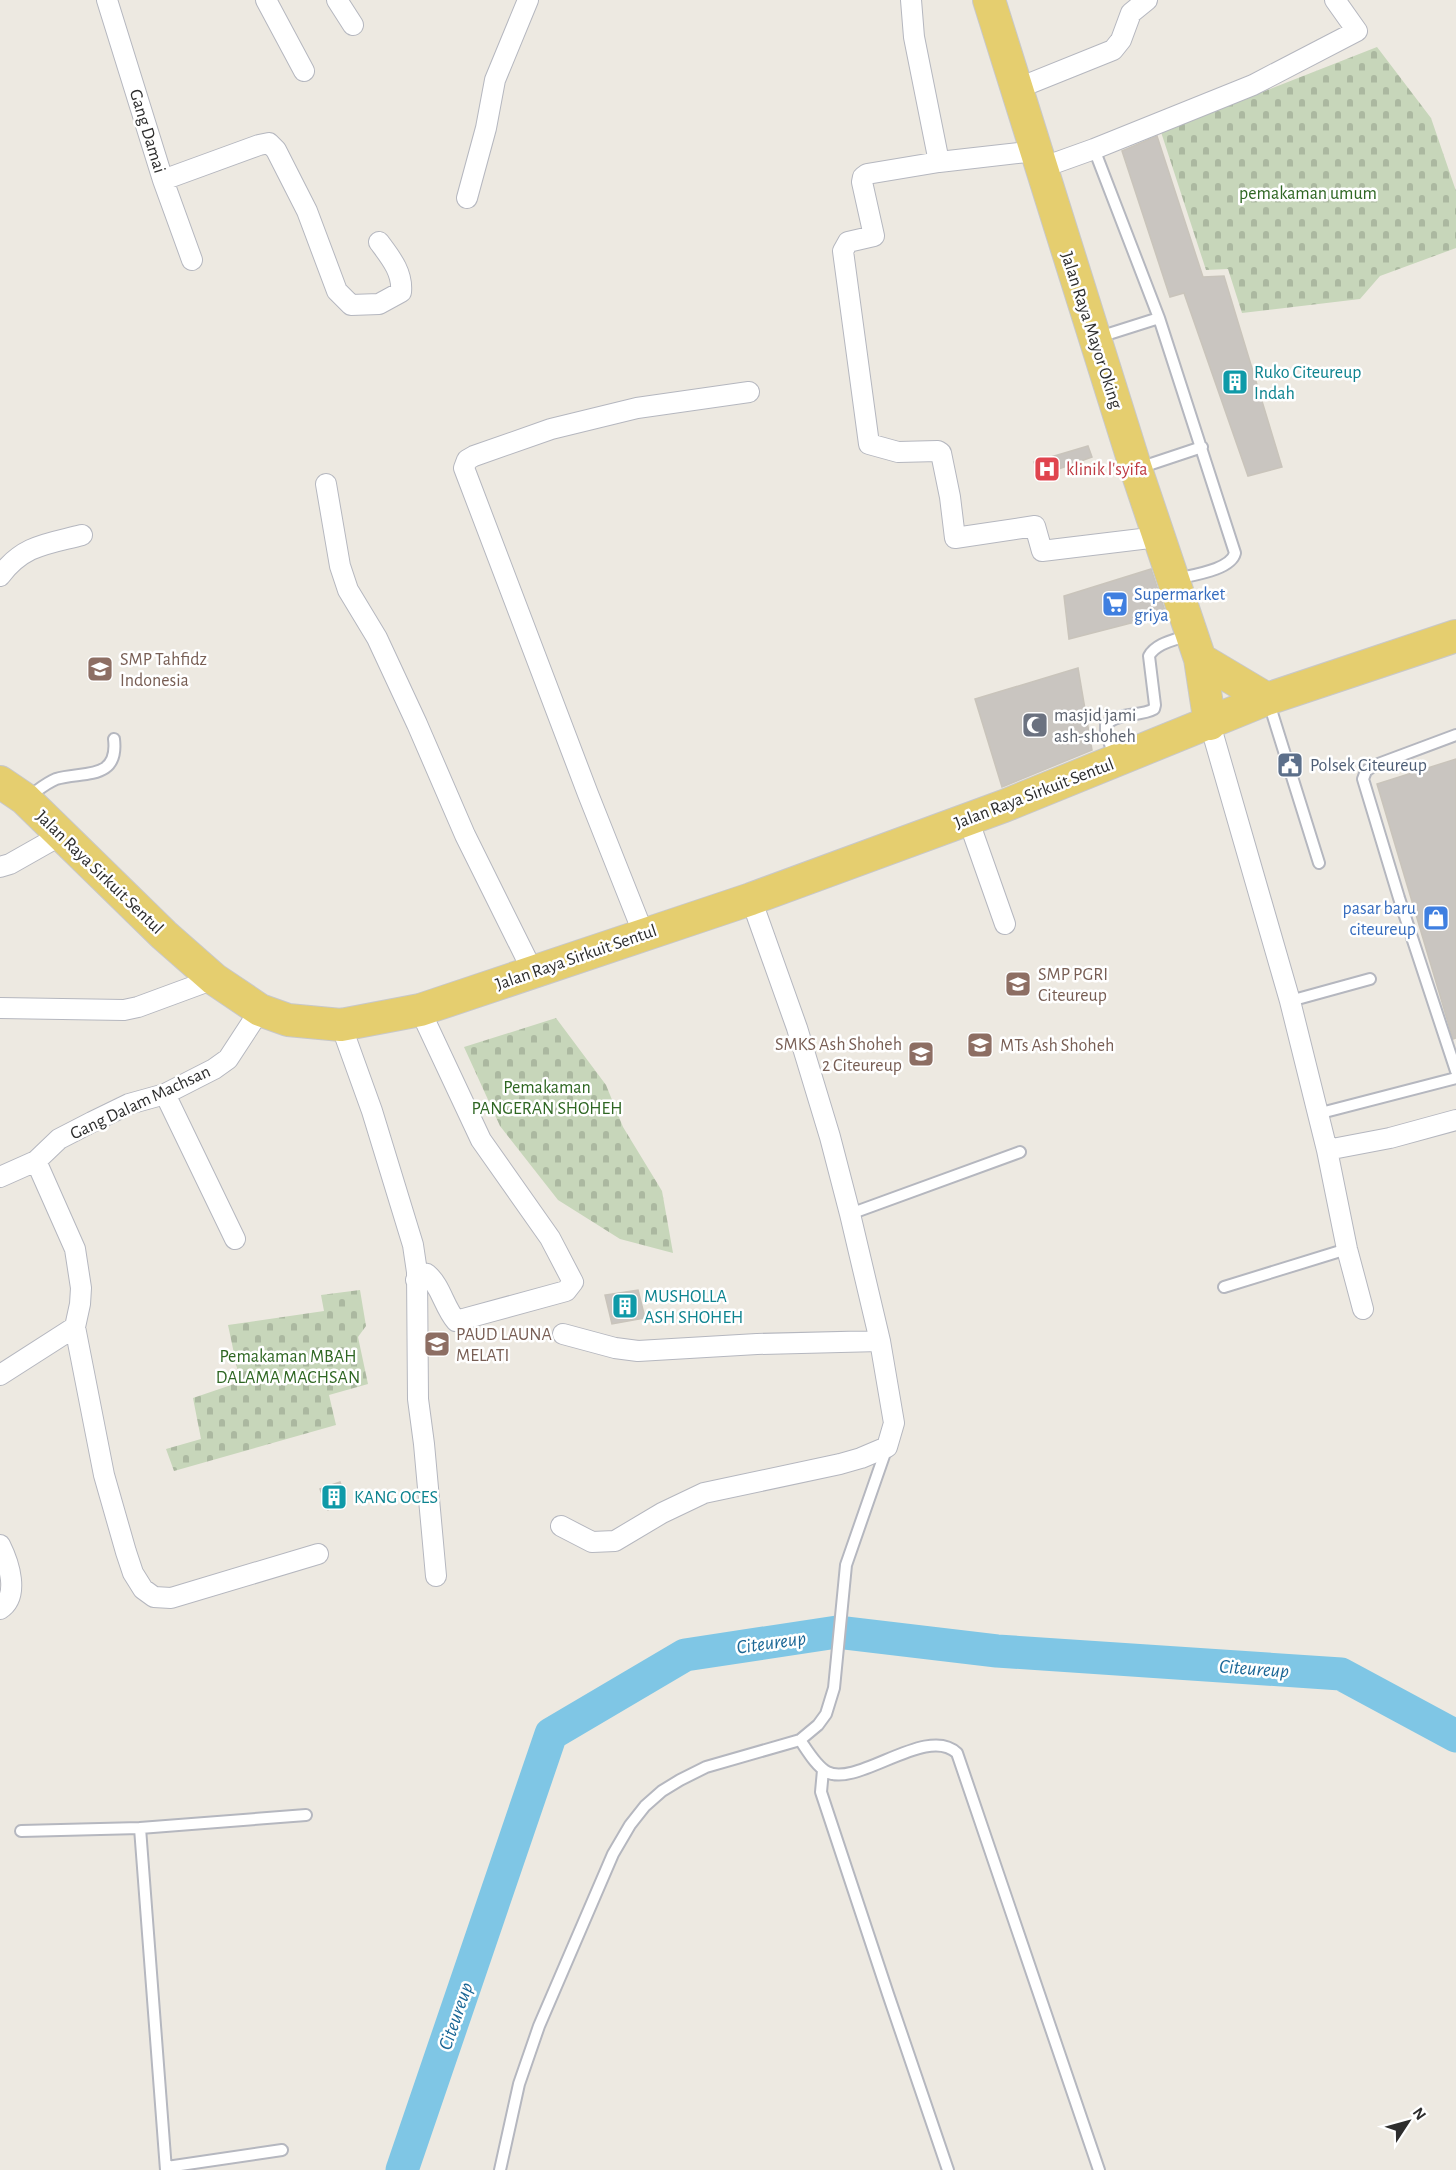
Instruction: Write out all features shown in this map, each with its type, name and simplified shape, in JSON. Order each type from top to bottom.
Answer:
[{"type":"main road","name":"Jalan Raya Mayor Oking","points":[[990,0],[1136,469],[1196,646],[1210,724]]},
{"type":"main road","name":"Jalan Raya Sirkuit Sentul","points":[[0,782],[26,799],[164,935],[214,979],[260,1010],[288,1020],[341,1025],[420,1010],[751,899],[1116,762],[1268,699],[1456,636]]},
{"type":"main road","points":[[1196,646],[1268,699]]},
{"type":"street","name":"Gang Damai","points":[[107,0],[163,180],[192,260]]},
{"type":"street","points":[[266,0],[304,71]]},
{"type":"street","points":[[337,0],[353,25]]},
{"type":"street","points":[[467,198],[486,128],[495,80],[528,0]]},
{"type":"street","points":[[911,0],[914,37],[939,162]]},
{"type":"street","points":[[1016,89],[1113,50],[1121,40],[1131,13],[1147,0]]},
{"type":"street","points":[[1158,537],[1042,551],[1035,526],[955,538],[941,453],[935,451],[898,452],[869,444],[844,247],[848,242],[874,236],[862,182],[863,177],[867,174],[939,162],[1039,160],[1094,149],[1253,85],[1357,31],[1335,0]]},
{"type":"street","points":[[163,180],[259,145],[269,144],[276,150],[307,211],[337,291],[351,305],[379,304],[401,292],[402,282],[396,267],[379,242]]},
{"type":"street","points":[[644,935],[464,468],[467,460],[474,456],[551,429],[637,408],[749,392]]},
{"type":"street","points":[[326,484],[340,566],[348,590],[377,638],[465,835],[533,972]]},
{"type":"street","points":[[0,576],[9,565],[30,549],[82,535]]},
{"type":"street","points":[[1210,724],[1290,1001],[1363,1309]]},
{"type":"street","points":[[968,819],[1005,924]]},
{"type":"street","points":[[0,867],[10,864],[63,834]]},
{"type":"street","points":[[561,1526],[592,1542],[615,1541],[662,1513],[704,1493],[840,1464],[887,1447],[894,1423],[880,1341],[850,1214],[830,1137],[797,1028],[751,899]]},
{"type":"street","points":[[0,1008],[124,1010],[214,979]]},
{"type":"street","name":"Gang Dalam Machsan","points":[[0,1177],[36,1161],[59,1140],[92,1122],[129,1104],[165,1094],[214,1069],[228,1059],[260,1010]]},
{"type":"street","points":[[416,1280],[427,1274],[435,1281],[450,1314],[456,1321],[566,1291],[573,1282],[550,1238],[481,1140],[420,1010]]},
{"type":"street","points":[[341,1025],[372,1111],[413,1245],[416,1280],[418,1399],[436,1576]]},
{"type":"street","points":[[165,1094],[235,1239]]},
{"type":"street","points":[[1328,1154],[1456,1120]]},
{"type":"street","points":[[1328,1154],[1392,1147],[1456,1130]]},
{"type":"street","points":[[36,1161],[75,1249],[81,1288],[75,1327],[104,1475],[129,1563],[143,1589],[154,1597],[171,1598],[318,1554]]},
{"type":"street","points":[[0,1375],[75,1327]]},
{"type":"street","points":[[563,1334],[615,1348],[638,1351],[757,1344],[880,1341]]},
{"type":"street","points":[[0,1545],[6,1557],[12,1591],[6,1605],[0,1610]]},
{"type":"lane","points":[[1094,149],[1159,318],[1235,553],[1230,562],[1220,567],[1173,580]]},
{"type":"lane","points":[[1095,339],[1159,318]]},
{"type":"lane","points":[[1136,469],[1202,447]]},
{"type":"lane","points":[[1116,762],[1106,725],[1112,720],[1146,713],[1154,709],[1149,657],[1152,651],[1156,647],[1196,646]]},
{"type":"lane","points":[[1268,699],[1319,863]]},
{"type":"lane","points":[[1456,735],[1373,766],[1365,771],[1363,779],[1399,898],[1456,1071]]},
{"type":"lane","points":[[26,799],[53,780],[92,774],[103,769],[112,760],[115,749],[114,740]]},
{"type":"lane","points":[[1290,1001],[1370,979]]},
{"type":"lane","points":[[1317,1114],[1456,1078]]},
{"type":"lane","points":[[850,1214],[1020,1152]]},
{"type":"lane","points":[[1224,1287],[1347,1249]]},
{"type":"lane","points":[[500,2170],[519,2084],[539,2026],[613,1854],[630,1825],[645,1806],[662,1791],[706,1767],[800,1740],[818,1725],[826,1713],[834,1688],[846,1565],[887,1447]]},
{"type":"lane","points":[[800,1740],[824,1770],[841,1776],[933,1745],[950,1746],[957,1753],[1100,2170]]},
{"type":"lane","points":[[824,1770],[821,1792],[948,2170]]},
{"type":"lane","points":[[21,1831],[140,1828],[306,1815]]},
{"type":"lane","points":[[140,1828],[167,2169],[282,2150]]},
{"type":"green space","name":"pemakaman umum","points":[[1377,47],[1431,118],[1456,191],[1456,248],[1380,276],[1360,299],[1242,313],[1228,269],[1206,270],[1161,132]]},
{"type":"green space","name":"Pemakaman PANGERAN SHOHEH","points":[[556,1018],[606,1085],[623,1127],[662,1191],[673,1253],[620,1239],[558,1200],[500,1126],[464,1047]]},
{"type":"green space","name":"Pemakaman MBAH DALAMA MACHSAN","points":[[360,1290],[366,1326],[358,1337],[368,1384],[329,1395],[336,1425],[174,1471],[166,1449],[201,1439],[193,1398],[240,1382],[228,1325],[324,1311],[321,1295]]},
{"type":"building","name":"Ruko Citeureup Indah","points":[[1157,136],[1203,277],[1224,276],[1282,467],[1248,476],[1184,293],[1170,297],[1122,151]]},
{"type":"building","name":"klinik l'syifa","points":[[1088,446],[1092,457],[1039,476],[1034,462]]},
{"type":"building","name":"Supermarket griya","points":[[1151,569],[1166,614],[1069,639],[1064,596]]},
{"type":"building","name":"masjid jami ash-shoheh","points":[[1078,668],[1092,750],[1002,787],[975,699]]},
{"type":"building","name":"pasar baru citeureup","points":[[1456,759],[1456,1038],[1453,1039],[1377,784]]},
{"type":"building","name":"MUSHOLLA ASH SHOHEH","points":[[638,1290],[645,1318],[612,1324],[605,1295]]},
{"type":"building","name":"KANG OCES","points":[[340,1482],[346,1499],[328,1510],[320,1489]]},
{"type":"waterway","name":"Citeureup","points":[[402,2170],[551,1734],[685,1655],[837,1632],[997,1651],[1341,1674],[1456,1736]]},
{"type":"place","name":"Ruko Citeureup Indah","points":[[1235,382]]},
{"type":"place","name":"klinik l'syifa","points":[[1047,469]]},
{"type":"place","name":"Supermarket griya","points":[[1115,604]]},
{"type":"place","name":"SMP Tahfidz Indonesia","points":[[100,669]]},
{"type":"place","name":"masjid jami ash-shoheh","points":[[1035,725]]},
{"type":"place","name":"Polsek Citeureup","points":[[1290,765]]},
{"type":"place","name":"pasar baru citeureup","points":[[1436,918]]},
{"type":"place","name":"SMP PGRI Citeureup","points":[[1018,984]]},
{"type":"place","name":"MTs Ash Shoheh","points":[[980,1045]]},
{"type":"place","name":"SMKS Ash Shoheh 2 Citeureup","points":[[921,1054]]},
{"type":"place","name":"MUSHOLLA ASH SHOHEH","points":[[625,1306]]},
{"type":"place","name":"PAUD LAUNA MELATI","points":[[437,1344]]},
{"type":"place","name":"KANG OCES","points":[[334,1497]]}]
